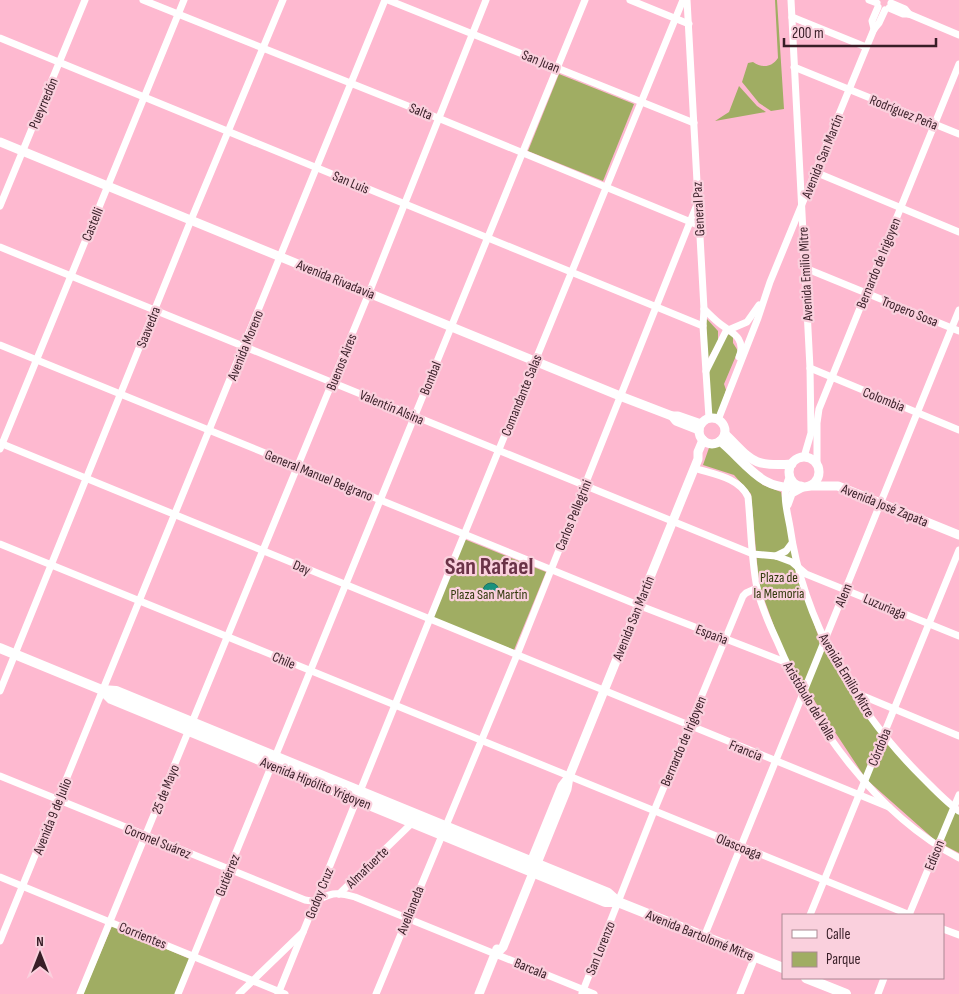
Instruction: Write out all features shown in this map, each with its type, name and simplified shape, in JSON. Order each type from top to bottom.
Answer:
[{"type":"highway","name":"Avenida Hipólito Yrigoyen","points":[[0,648],[102,690],[116,691],[190,726],[532,867]]},
{"type":"highway","name":"Avenida Hipólito Yrigoyen","points":[[358,795],[412,823],[443,830]]},
{"type":"highway","name":"Avenida Bartolomé Mitre","points":[[532,867],[605,902],[618,902],[782,968]]},
{"type":"highway","points":[[808,979],[846,994]]},
{"type":"main road","name":"Avenida Rivadavia","points":[[0,142],[672,416],[676,422],[707,423]]},
{"type":"main road","points":[[707,423],[724,426],[722,437],[716,443],[705,441],[707,423]]},
{"type":"main road","points":[[722,437],[758,463],[765,465],[792,464],[799,458],[804,457],[812,459],[818,469],[838,486]]},
{"type":"main road","points":[[722,437],[758,476],[774,486],[784,489]]},
{"type":"main road","name":"Avenida San Martín","points":[[479,994],[496,954],[503,946],[532,867],[568,789],[569,777],[698,459],[698,452],[705,441]]},
{"type":"main road","points":[[792,464],[790,476],[794,483],[805,486],[816,481],[818,469]]},
{"type":"main road","name":"Avenida José Zapata","points":[[784,489],[805,486],[838,486],[959,535]]},
{"type":"street","name":"Pueyrredón","points":[[0,206],[86,0]]},
{"type":"street","name":"Salta","points":[[143,0],[522,152],[698,225]]},
{"type":"street","name":"Castelli","points":[[1,445],[184,0]]},
{"type":"street","name":"Saavedra","points":[[0,691],[191,220],[283,0]]},
{"type":"street","name":"San Juan","points":[[387,0],[557,67],[694,124]]},
{"type":"street","name":"Avenida Moreno","points":[[102,690],[176,515],[387,0]]},
{"type":"street","name":"Buenos Aires","points":[[190,726],[333,382],[486,0]]},
{"type":"street","name":"Bombal","points":[[273,761],[585,0]]},
{"type":"street","points":[[630,0],[688,24]]},
{"type":"street","name":"Comandante Salas","points":[[358,795],[683,0]]},
{"type":"street","name":"General Paz","points":[[687,0],[704,309],[707,423]]},
{"type":"street","name":"Avenida Emilio Mitre","points":[[791,0],[810,368],[811,433],[804,457]]},
{"type":"street","points":[[882,4],[906,9],[909,14],[959,35]]},
{"type":"street","name":"Avenida San Martín","points":[[729,329],[747,322],[758,308],[874,29],[879,23],[882,4]]},
{"type":"street","points":[[792,17],[866,48]]},
{"type":"street","name":"San Luis","points":[[0,38],[703,326]]},
{"type":"street","name":"Bernardo de Irigoyen","points":[[818,469],[818,416],[832,377],[959,64]]},
{"type":"street","name":"Rodríguez Peña","points":[[794,67],[959,134]]},
{"type":"street","points":[[816,172],[959,232]]},
{"type":"street","name":"Carlos Pellegrini","points":[[443,830],[517,655],[698,202]]},
{"type":"street","name":"Valentín Alsina","points":[[0,247],[672,522]]},
{"type":"street","name":"Tropero Sosa","points":[[805,268],[955,329]]},
{"type":"street","name":"Avenida San Martín","points":[[707,423],[730,390],[770,282]]},
{"type":"street","points":[[704,309],[720,324],[736,335],[741,348],[729,381],[730,390]]},
{"type":"street","name":"Alem","points":[[704,936],[917,413],[955,329],[959,310]]},
{"type":"street","points":[[706,372],[724,335],[729,329]]},
{"type":"street","name":"General Manuel Belgrano","points":[[0,345],[638,605]]},
{"type":"street","name":"Colombia","points":[[810,368],[959,430]]},
{"type":"street","name":"Day","points":[[1,445],[604,691]]},
{"type":"street","name":"Aristóbulo del Valle","points":[[694,468],[733,481],[748,497],[757,588],[770,626],[803,694],[837,746],[865,783],[888,807],[937,847],[959,858]]},
{"type":"street","points":[[784,489],[790,476]]},
{"type":"street","points":[[787,510],[792,494],[805,486]]},
{"type":"street","name":"Avenida Emilio Mitre","points":[[784,489],[792,543],[798,567],[809,606],[825,641],[854,693],[884,735],[914,769],[956,809]]},
{"type":"street","name":"Luzuriaga","points":[[672,522],[753,554],[776,556],[792,562],[806,574],[959,636]]},
{"type":"street","points":[[776,556],[786,551],[792,543]]},
{"type":"street","name":"Chile","points":[[0,544],[569,777]]},
{"type":"street","name":"Córdoba","points":[[810,914],[959,550]]},
{"type":"street","name":"Bernardo de Irigoyen","points":[[618,902],[743,596],[757,588]]},
{"type":"street","name":"España","points":[[638,605],[786,662]]},
{"type":"street","name":"Avenida 9 de Julio","points":[[0,941],[102,690]]},
{"type":"street","name":"Francia","points":[[604,691],[888,807]]},
{"type":"street","points":[[854,693],[959,736]]},
{"type":"street","name":"25 de Mayo","points":[[80,994],[190,726]]},
{"type":"street","name":"Gutiérrez","points":[[178,994],[273,761]]},
{"type":"street","name":"Coronel Suárez","points":[[0,776],[229,870],[305,900],[316,901]]},
{"type":"street","name":"Olascoaga","points":[[569,777],[908,914]]},
{"type":"street","name":"Edison","points":[[910,914],[937,847],[956,809],[959,794]]},
{"type":"street","name":"Godoy Cruz","points":[[281,993],[358,795]]},
{"type":"street","name":"Almafuerte","points":[[316,901],[332,894],[339,894],[412,823]]},
{"type":"street","name":"Avellaneda","points":[[376,994],[443,830]]},
{"type":"street","name":"Corrientes","points":[[0,877],[281,993]]},
{"type":"street","points":[[339,894],[355,897],[496,954]]},
{"type":"street","name":"San Lorenzo","points":[[582,992],[618,902]]},
{"type":"street","points":[[944,929],[959,935]]},
{"type":"street","points":[[239,994],[305,930]]},
{"type":"street","name":"Barcala","points":[[496,954],[582,992],[594,994]]},
{"type":"street","points":[[740,994],[755,957]]},
{"type":"street","points":[[878,994],[884,979]]},
{"type":"green space","points":[[775,0],[777,0],[784,109],[771,111],[759,103],[742,82],[748,63],[753,62],[766,66],[772,64],[778,58]]},
{"type":"green space","points":[[559,74],[634,104],[603,181],[528,151]]},
{"type":"green space","points":[[739,86],[757,106],[766,112],[715,121],[729,112]]},
{"type":"green space","points":[[706,318],[718,331],[718,342],[707,360]]},
{"type":"green space","points":[[731,334],[733,336],[733,343],[738,351],[724,384],[726,390],[718,417],[711,416],[706,372],[726,335]]},
{"type":"green space","name":"Plaza de la Memoria","points":[[710,445],[721,445],[746,471],[763,485],[781,492],[796,571],[822,647],[885,740],[959,813],[959,853],[936,841],[866,779],[787,662],[759,585],[751,494],[734,475],[703,465]]},
{"type":"green space","name":"Plaza San Martín","points":[[464,539],[546,572],[514,650],[432,617]]},
{"type":"green space","points":[[112,926],[190,959],[175,994],[83,994]]},
{"type":"shaded area","points":[[488,583],[494,583],[499,588],[497,597],[488,599],[483,594],[483,588]]},
{"type":"district","name":"San Rafael","points":[[489,566]]}]
